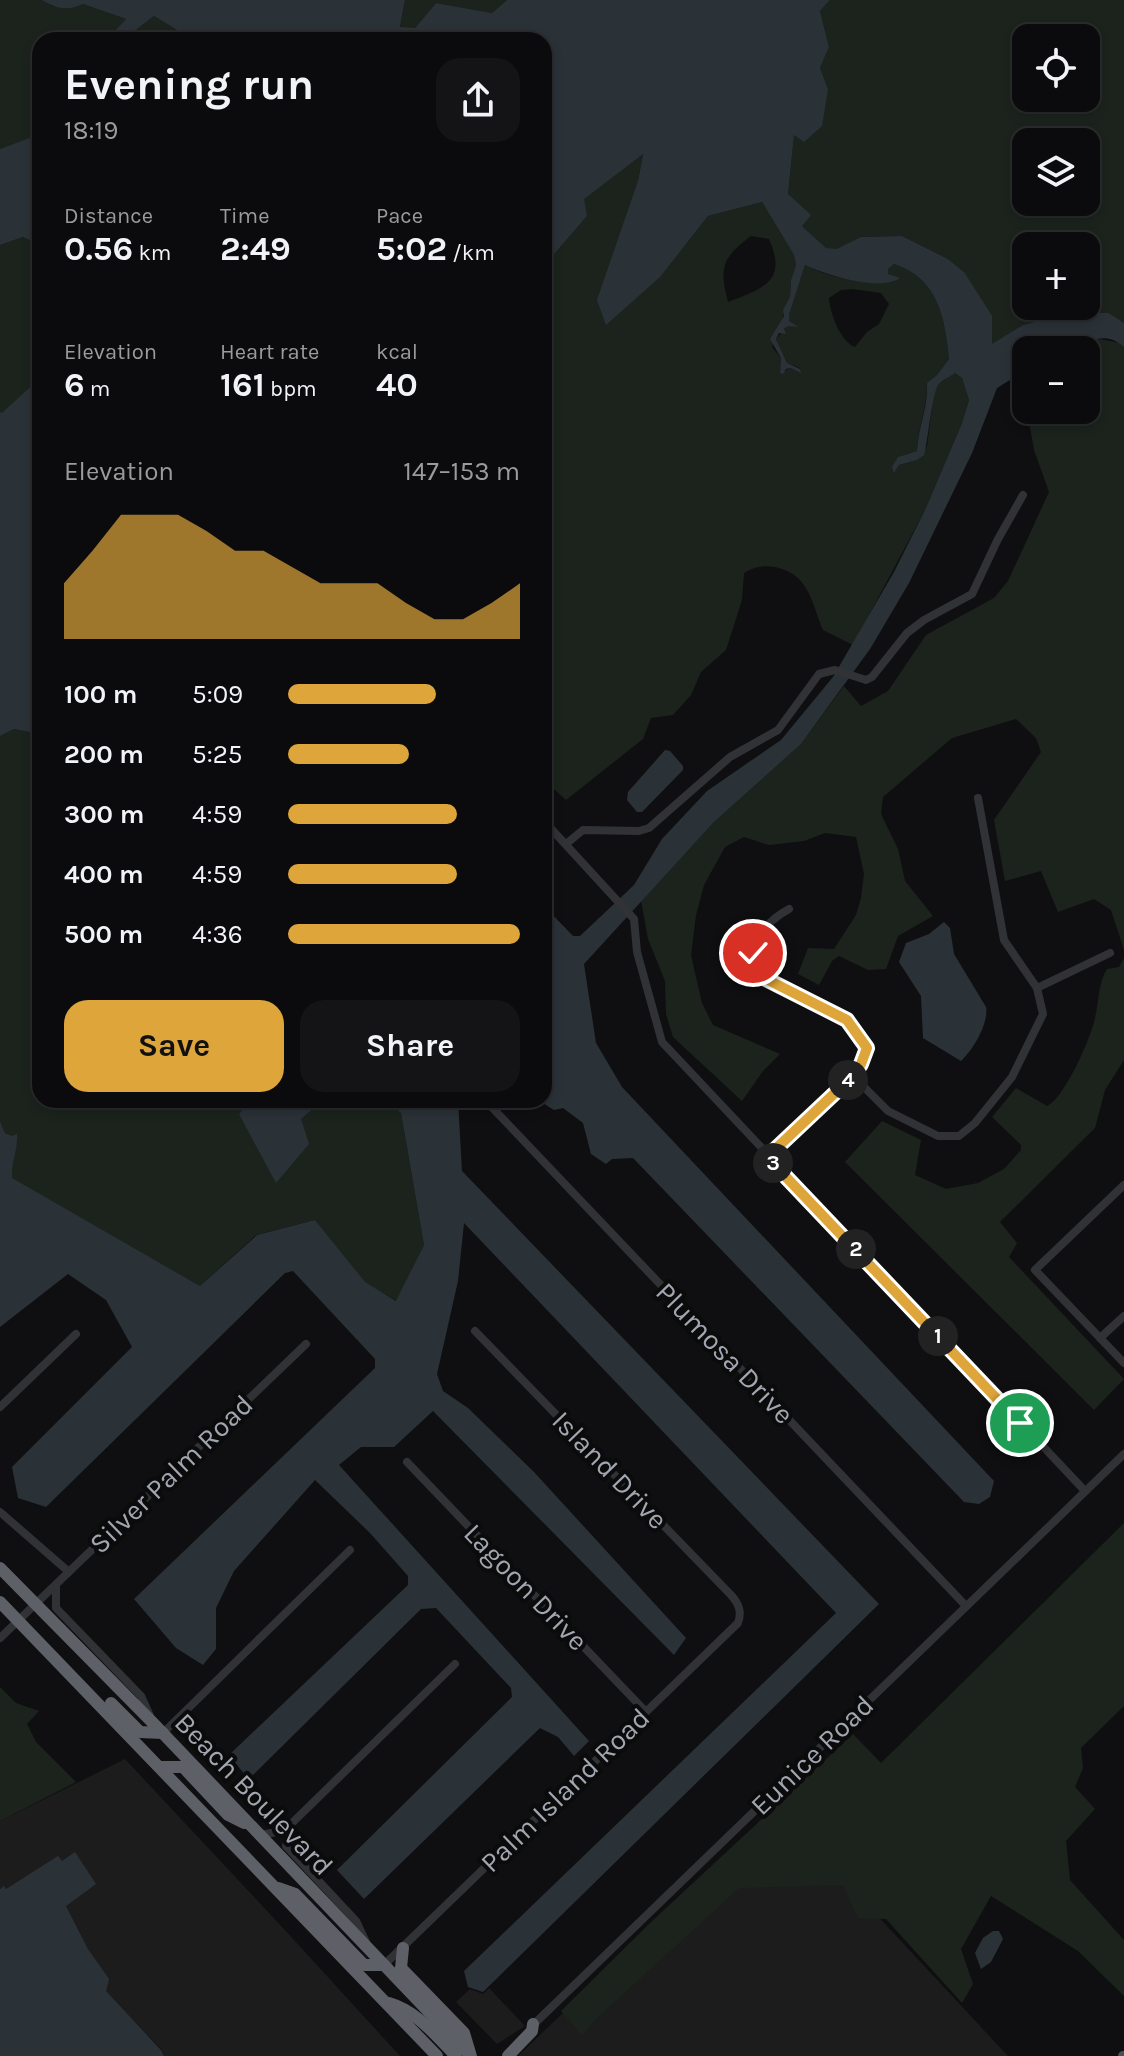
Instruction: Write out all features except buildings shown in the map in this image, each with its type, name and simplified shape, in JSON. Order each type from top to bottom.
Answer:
[{"type":"highway","name":"Beach Boulevard","points":[[0,1568],[471,2056]]},
{"type":"highway","points":[[0,1602],[437,2056]]},
{"type":"highway","points":[[48,1650],[70,1661],[140,1732],[158,1729]]},
{"type":"highway","points":[[161,1767],[183,1767],[228,1815],[255,1831]]},
{"type":"highway","points":[[275,1887],[295,1894],[364,1965],[384,1965]]},
{"type":"highway","points":[[403,1948],[401,1968],[464,2033],[471,2056]]},
{"type":"highway","points":[[386,2003],[398,2006],[423,2022],[456,2056]]},
{"type":"highway","points":[[508,2056],[532,2031],[533,2024]]},
{"type":"street","points":[[566,844],[583,830],[639,831],[649,828],[730,757],[778,730],[819,674],[835,670],[866,680],[872,677],[907,633],[924,620],[972,594],[1023,495]]},
{"type":"street","points":[[853,1076],[888,1111],[938,1136],[959,1136],[975,1123],[1012,1077],[1043,1014],[1037,988],[1004,940],[978,798]]},
{"type":"street","points":[[552,829],[634,919],[637,952],[662,1042],[767,1157],[1085,1491]]},
{"type":"street","points":[[767,1157],[853,1076],[867,1048],[856,1028],[847,1020],[760,976],[754,966],[753,953],[762,931],[775,916],[789,909]]},
{"type":"street","points":[[1037,988],[1110,953]]},
{"type":"street","name":"Plumosa Drive","points":[[493,1108],[966,1606]]},
{"type":"street","points":[[1124,1185],[1035,1270],[1124,1363]]},
{"type":"street","points":[[1100,1338],[1124,1316]]},
{"type":"street","name":"Island Drive","points":[[475,1331],[731,1595],[741,1613]]},
{"type":"street","points":[[0,1407],[76,1334]]},
{"type":"street","name":"Silver Palm Road","points":[[0,1638],[306,1344]]},
{"type":"street","name":"Eunice Road","points":[[500,2056],[1124,1454]]},
{"type":"street","name":"Lagoon Drive","points":[[407,1462],[646,1712]]},
{"type":"street","points":[[0,1512],[69,1572]]},
{"type":"street","points":[[56,1584],[56,1608],[141,1696],[158,1729],[350,1550]]},
{"type":"street","name":"Palm Island Road","points":[[384,1965],[738,1623],[741,1613]]},
{"type":"street","points":[[255,1831],[277,1832],[290,1825],[455,1664]]},
{"type":"street","points":[[290,1825],[286,1846],[356,1921],[369,1950]]},
{"type":"shaded area","points":[[0,0],[42,0],[52,6],[83,4],[126,19],[114,32],[32,32],[32,138],[0,149]]},
{"type":"shaded area","points":[[42,0],[405,0],[400,27],[415,28],[436,3],[492,13],[507,0],[830,0],[820,11],[829,47],[820,68],[828,89],[822,126],[804,142],[794,135],[788,194],[811,215],[802,226],[826,248],[837,249],[861,237],[902,236],[948,259],[964,272],[992,316],[992,344],[1023,325],[1043,320],[1100,320],[1100,313],[1109,313],[1124,323],[1124,347],[1110,339],[1100,339],[1100,336],[1012,336],[1012,379],[997,388],[972,453],[909,583],[870,649],[801,744],[714,822],[584,964],[596,1043],[622,1087],[994,1481],[990,1497],[979,1504],[964,1502],[633,1158],[612,1159],[606,1164],[591,1154],[583,1123],[563,1108],[551,1108],[552,914],[573,936],[580,936],[634,885],[662,839],[707,791],[781,740],[833,677],[894,572],[925,510],[969,400],[962,378],[955,373],[939,384],[934,396],[924,455],[899,465],[894,473],[892,467],[898,457],[917,451],[927,383],[949,359],[945,329],[930,289],[909,270],[894,264],[888,269],[888,274],[900,278],[879,283],[839,277],[805,265],[789,315],[789,321],[798,327],[788,326],[784,329],[786,334],[779,333],[776,339],[787,363],[800,369],[801,373],[791,368],[780,373],[781,358],[770,339],[784,316],[796,265],[794,255],[762,202],[708,216],[661,276],[606,325],[597,300],[638,181],[643,154],[584,199],[587,216],[552,257],[552,32],[180,32],[154,16],[133,32],[114,32],[126,19],[83,4],[62,8]]},
{"type":"shaded area","points":[[405,0],[507,0],[492,13],[436,3],[415,28],[400,28]]},
{"type":"shaded area","points":[[830,0],[1124,0],[1124,323],[1109,313],[1100,314],[1100,232],[1012,232],[1012,320],[1054,320],[1023,325],[992,345],[964,272],[948,259],[902,236],[861,237],[837,250],[826,248],[802,226],[788,194],[794,134],[828,89],[820,68],[829,47],[820,11]]},
{"type":"shaded area","points":[[154,16],[180,32],[133,32]]},
{"type":"shaded area","points":[[32,138],[32,241],[23,237],[0,245],[0,149]]},
{"type":"shaded area","points":[[643,153],[638,181],[661,276],[708,216],[762,202],[794,255],[796,265],[790,297],[772,347],[781,358],[780,373],[791,368],[800,372],[800,368],[787,363],[776,339],[788,325],[795,326],[789,321],[789,315],[805,265],[845,279],[885,282],[888,269],[894,264],[921,279],[930,289],[941,315],[949,359],[927,383],[917,451],[898,457],[894,472],[899,465],[917,460],[927,446],[934,392],[939,384],[955,373],[962,378],[969,400],[925,510],[853,645],[823,630],[812,599],[795,576],[771,566],[744,573],[742,600],[726,650],[701,672],[691,695],[673,715],[651,718],[643,739],[566,800],[552,787],[552,257],[587,216],[583,199]],"holes":[[[751,236],[769,239],[776,265],[774,274],[761,287],[728,302],[724,272],[729,257]],[[841,290],[881,293],[889,304],[879,324],[867,332],[855,347],[837,326],[829,298]]]},
{"type":"shaded area","points":[[23,237],[32,241],[32,386],[2,414],[0,412],[0,245]]},
{"type":"shaded area","points":[[1100,339],[1120,343],[1124,347],[1124,950],[1111,910],[1094,899],[1058,912],[1041,871],[1005,881],[994,820],[1041,752],[1036,738],[1016,719],[952,738],[883,797],[881,814],[898,849],[905,881],[933,916],[898,936],[886,969],[868,970],[839,956],[832,961],[819,985],[798,974],[808,948],[834,949],[856,915],[864,874],[856,837],[825,833],[804,841],[769,845],[744,837],[725,847],[704,885],[691,955],[702,1003],[713,1025],[780,1054],[763,1071],[742,1101],[673,1037],[666,1014],[665,981],[648,939],[641,901],[714,822],[801,744],[844,686],[861,706],[888,691],[926,635],[994,598],[1008,581],[1049,492],[1034,450],[1029,424],[1100,424]]},
{"type":"shaded area","points":[[32,385],[32,732],[14,729],[0,736],[0,412]]},
{"type":"shaded area","points":[[14,729],[32,732],[32,1108],[243,1108],[239,1114],[301,1119],[314,1108],[394,1108],[401,1113],[424,1245],[397,1301],[365,1283],[315,1220],[256,1235],[200,1286],[11,1178],[12,1136],[5,1133],[0,1121],[0,736]]},
{"type":"shaded area","points":[[665,750],[670,751],[683,770],[642,812],[637,812],[627,800],[628,792]]},
{"type":"shaded area","points":[[944,922],[950,928],[954,954],[986,1007],[979,1036],[961,1061],[923,1038],[921,996],[899,962],[906,943],[929,934]]},
{"type":"shaded area","points":[[1124,958],[1124,1060],[1105,1090],[1095,1128],[1000,1222],[1017,1243],[1009,1257],[1124,1379],[1094,1410],[845,1162],[882,1121],[921,1140],[915,1175],[946,1189],[978,1183],[1004,1169],[1021,1150],[1021,1145],[992,1117],[1016,1088],[1047,1106],[1054,1101],[1069,1080],[1088,1039],[1104,974],[1107,969],[1119,967]]},
{"type":"shaded area","points":[[243,1108],[314,1108],[301,1119],[309,1144],[276,1183],[239,1114]]},
{"type":"shaded area","points":[[394,1108],[458,1108],[462,1171],[879,1604],[483,1992],[468,1987],[464,1971],[836,1613],[464,1223],[458,1281],[437,1374],[443,1391],[468,1408],[534,1472],[686,1638],[674,1655],[433,1411],[394,1447],[361,1447],[339,1465],[589,1741],[574,1756],[558,1737],[540,1728],[364,1899],[337,1870],[512,1697],[511,1688],[436,1608],[421,1609],[253,1775],[246,1776],[229,1755],[408,1585],[408,1576],[370,1533],[315,1480],[234,1571],[216,1608],[216,1649],[203,1665],[176,1648],[134,1599],[375,1368],[375,1359],[293,1271],[285,1273],[46,1507],[18,1498],[12,1467],[132,1347],[106,1300],[68,1274],[0,1327],[0,1121],[5,1133],[12,1136],[17,1134],[12,1178],[200,1286],[257,1235],[315,1220],[365,1282],[396,1301],[424,1245],[401,1113]]},
{"type":"shaded area","points":[[1124,1523],[1124,1706],[1081,1748],[1083,1768],[1075,1787],[1095,1809],[1066,1841],[1070,1880],[1124,1940],[1124,1996],[1078,1951],[991,1896],[961,1949],[973,1984],[962,2003],[886,1919],[858,1918],[843,1885],[739,1888],[582,2035],[561,2011],[649,1924],[853,1734],[881,1763]]},
{"type":"shaded area","points":[[0,1687],[16,1703],[39,1711],[27,1724],[36,1742],[76,1782],[0,1821]]},
{"type":"shaded area","points":[[125,1759],[400,2056],[164,2056],[161,2049],[105,1991],[108,1979],[66,1906],[75,1853],[61,1862],[58,1857],[6,1889],[4,1886],[0,1889],[0,1821]]},
{"type":"shaded area","points":[[777,1808],[1008,2056],[518,2056]]},
{"type":"shaded area","points":[[75,1852],[96,1884],[66,1906],[88,1949],[109,1979],[106,1991],[164,2056],[0,2056],[0,1889],[4,1886],[6,1889],[58,1856],[62,1861]]},
{"type":"shaded area","points":[[993,1931],[999,1931],[1003,1939],[991,1962],[981,1969],[975,1953],[983,1938]]},
{"type":"shaded area","points":[[489,1988],[525,2026],[497,2044],[456,2002],[470,1989],[483,1994]]},
{"type":"route","points":[[753,953],[754,966],[760,976],[847,1020],[856,1028],[867,1048],[853,1076],[767,1157],[1020,1423]]}]
